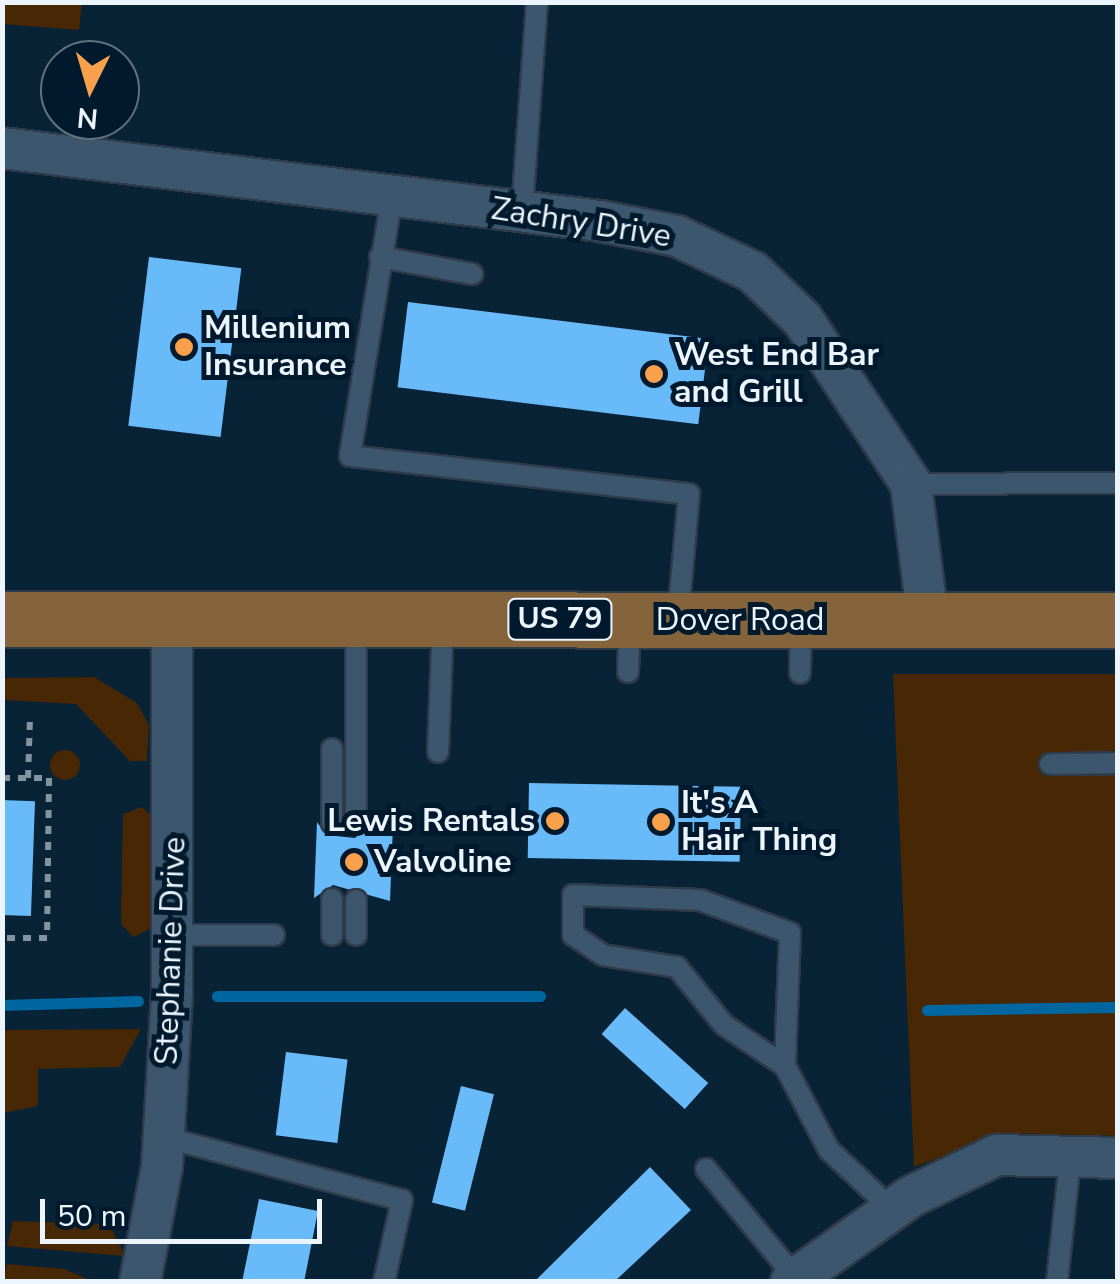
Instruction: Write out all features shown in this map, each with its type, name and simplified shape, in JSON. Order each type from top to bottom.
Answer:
[{"type":"main road","name":"Dover Road","points":[[2,618],[1118,620]]},
{"type":"street","name":"Zachry Drive","points":[[2,148],[522,212],[678,236],[753,272],[803,320],[911,484],[928,620]]},
{"type":"street","name":"Stephanie Drive","points":[[140,1282],[163,1137],[174,935],[172,619]]},
{"type":"street","points":[[794,1280],[893,1210],[997,1155],[1070,1152],[1118,1158]]},
{"type":"lane","points":[[522,212],[537,2]]},
{"type":"lane","points":[[392,196],[350,456],[689,494],[654,620],[628,672]]},
{"type":"lane","points":[[380,258],[472,274]]},
{"type":"lane","points":[[911,484],[1118,484]]},
{"type":"lane","points":[[438,752],[443,619]]},
{"type":"lane","points":[[356,620],[356,824]]},
{"type":"lane","points":[[800,673],[801,620]]},
{"type":"lane","points":[[332,750],[332,823]]},
{"type":"lane","points":[[1050,764],[1118,763]]},
{"type":"lane","points":[[785,1066],[790,933],[700,900],[573,895],[573,935],[604,955],[677,967],[724,1025],[785,1066],[829,1150],[893,1210]]},
{"type":"lane","points":[[332,899],[332,935]]},
{"type":"lane","points":[[356,900],[356,935]]},
{"type":"lane","points":[[174,935],[274,935]]},
{"type":"lane","points":[[163,1137],[402,1200],[384,1282]]},
{"type":"lane","points":[[1057,1282],[1070,1152]]},
{"type":"lane","points":[[706,1169],[794,1280]]},
{"type":"path","points":[[28,778],[30,717]]},
{"type":"path","points":[[2,778],[50,778],[47,938],[2,938]]},
{"type":"shaded area","points":[[3,3],[82,3],[79,30],[3,24]]},
{"type":"shaded area","points":[[893,674],[1117,674],[1117,1136],[1006,1133],[914,1167]]},
{"type":"shaded area","points":[[94,677],[137,703],[149,725],[147,761],[130,761],[76,704],[3,700],[3,678]]},
{"type":"shaded area","points":[[65,750],[76,754],[80,765],[76,776],[65,780],[54,776],[50,765],[54,754]]},
{"type":"shaded area","points":[[142,807],[154,818],[152,928],[133,937],[121,924],[123,814]]},
{"type":"shaded area","points":[[141,1029],[120,1067],[38,1069],[38,1106],[3,1113],[3,1030]]},
{"type":"shaded area","points":[[13,1221],[109,1224],[125,1256],[7,1246]]},
{"type":"shaded area","points":[[7,1264],[64,1269],[92,1281],[3,1281]]},
{"type":"building","name":"Millenium Insurance","points":[[149,257],[241,268],[221,437],[128,426]]},
{"type":"building","points":[[408,302],[709,339],[698,424],[398,387]]},
{"type":"building","points":[[529,783],[741,787],[740,862],[528,858]]},
{"type":"building","points":[[2,800],[35,801],[31,916],[2,915]]},
{"type":"building","name":"Valvoline","points":[[317,822],[326,835],[355,838],[370,824],[393,825],[390,901],[333,885],[314,898]]},
{"type":"building","points":[[625,1008],[708,1083],[685,1109],[602,1034]]},
{"type":"building","points":[[286,1052],[348,1060],[337,1143],[276,1135]]},
{"type":"building","points":[[461,1086],[494,1094],[465,1211],[432,1202]]},
{"type":"building","points":[[650,1167],[691,1210],[614,1282],[534,1282]]},
{"type":"building","points":[[259,1199],[318,1211],[304,1282],[242,1282]]},
{"type":"waterway","points":[[217,996],[540,996]]},
{"type":"waterway","points":[[2,1005],[138,1001]]},
{"type":"waterway","points":[[927,1010],[1118,1007]]},
{"type":"place","name":"Millenium Insurance","points":[[184,347]]},
{"type":"place","name":"West End Bar and Grill","points":[[654,374]]},
{"type":"place","name":"Lewis Rentals","points":[[555,821]]},
{"type":"place","name":"It's A Hair Thing","points":[[661,822]]},
{"type":"place","name":"Valvoline","points":[[354,862]]}]
